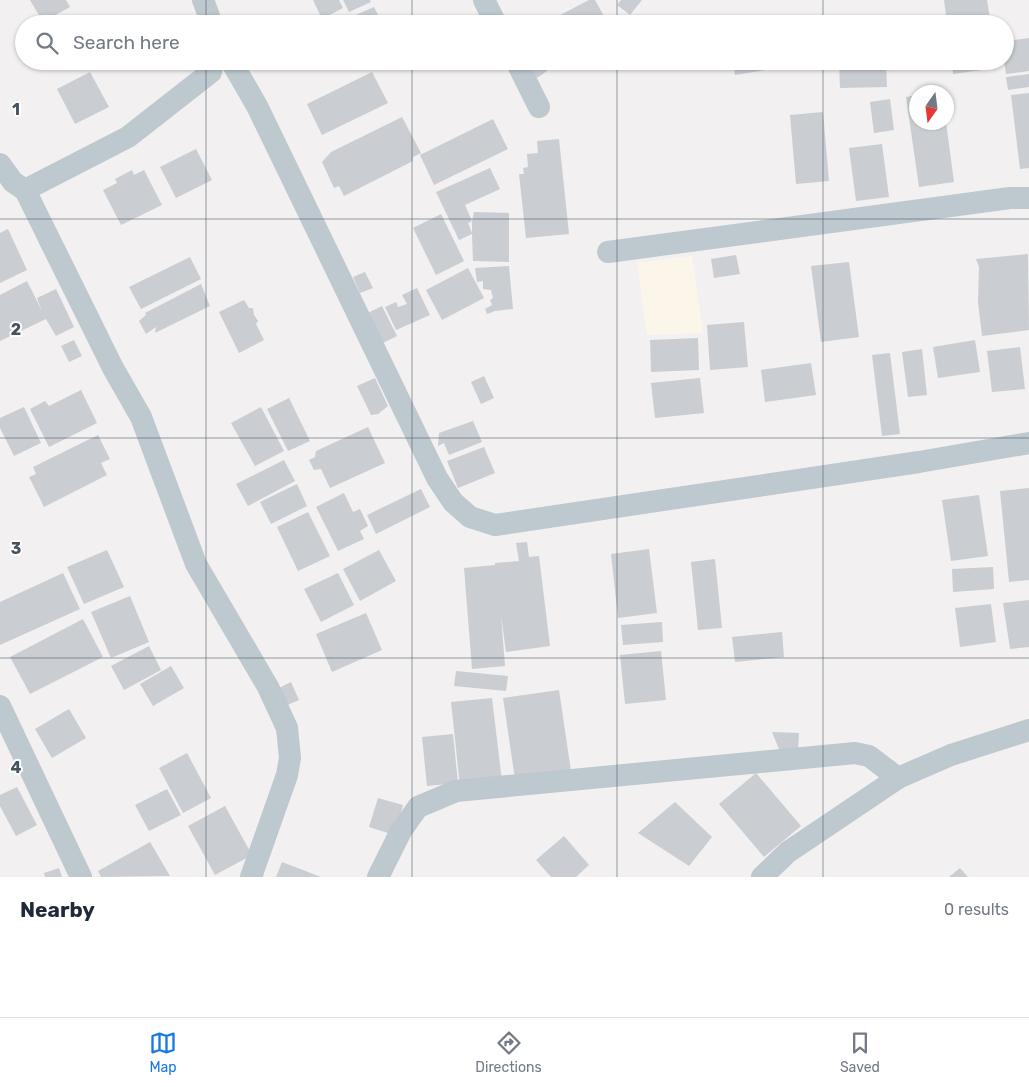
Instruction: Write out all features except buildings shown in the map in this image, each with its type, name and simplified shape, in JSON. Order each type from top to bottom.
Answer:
[{"type":"street","points":[[202,0],[208,15]]},
{"type":"street","points":[[484,0],[492,15]]},
{"type":"street","points":[[25,190],[128,137],[208,70]]},
{"type":"street","points":[[218,70],[243,82]]},
{"type":"street","points":[[236,70],[256,106],[437,478],[453,502],[470,517],[495,525],[909,464],[1029,444]]},
{"type":"street","points":[[520,70],[539,107]]},
{"type":"street","points":[[0,164],[13,182],[25,190],[113,368],[141,417],[196,564],[268,688],[287,728],[290,758],[287,775],[251,877]]},
{"type":"street","points":[[608,252],[1010,198],[1029,198]]},
{"type":"street","points":[[0,706],[81,877]]},
{"type":"street","points":[[762,877],[788,852],[898,778],[950,755],[1029,730]]},
{"type":"street","points":[[378,877],[401,831],[418,807],[456,791],[855,752],[869,756],[898,778]]},
{"type":"shaded area","points":[[692,256],[703,333],[647,335],[637,263]]}]
